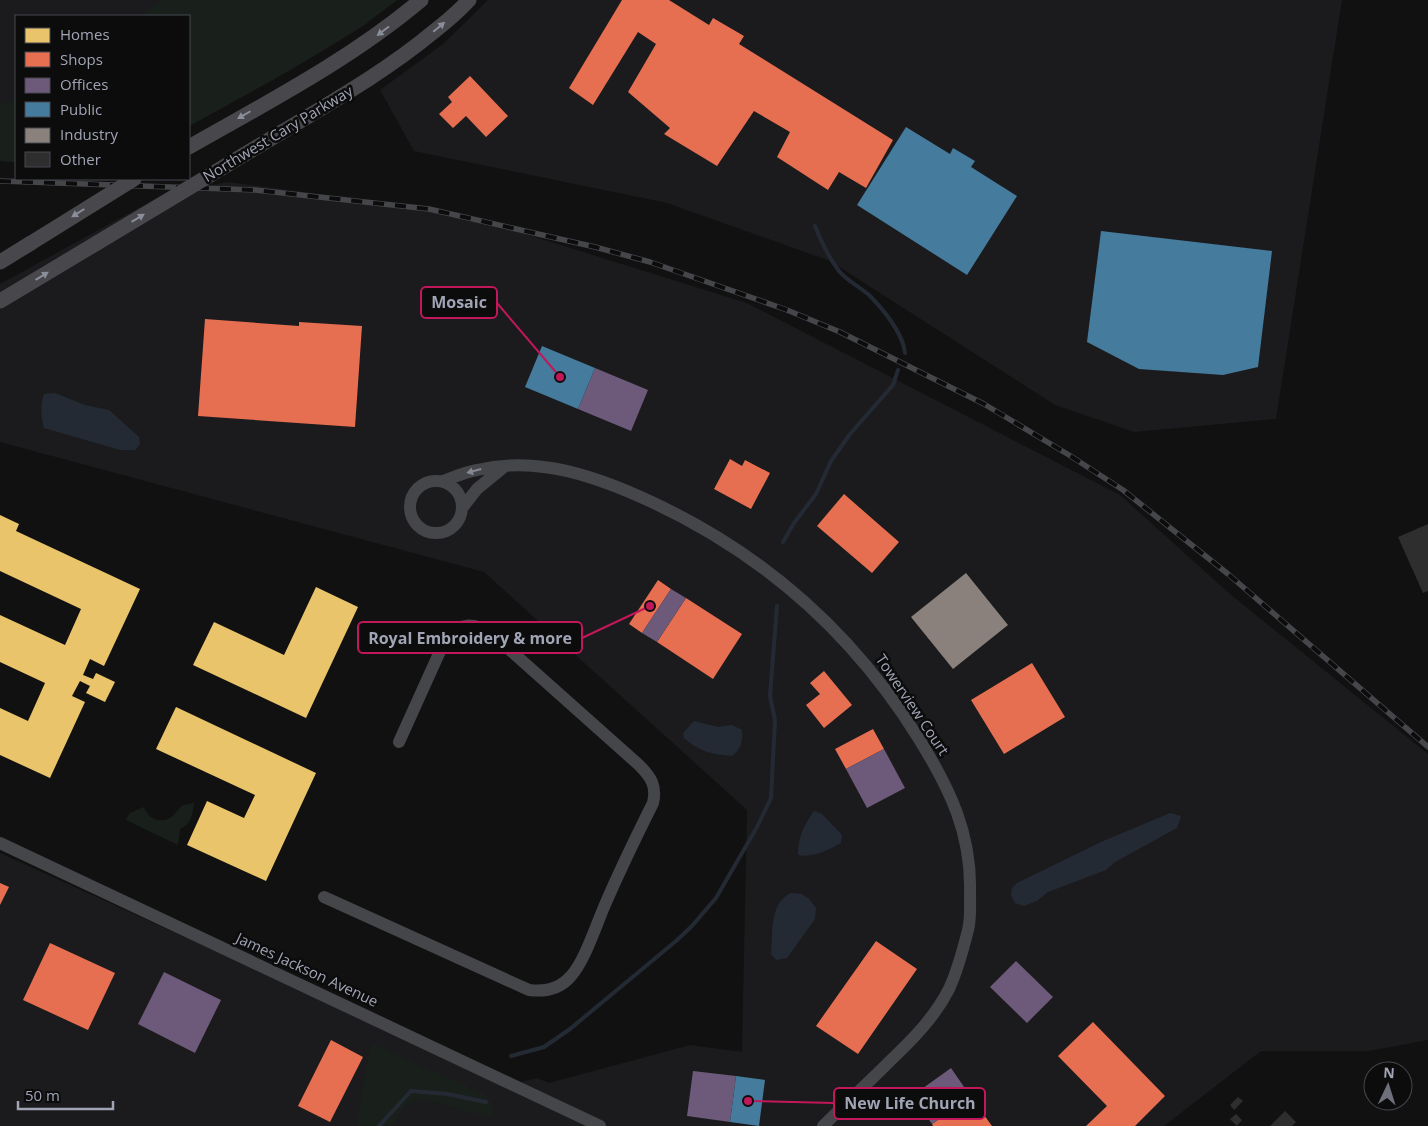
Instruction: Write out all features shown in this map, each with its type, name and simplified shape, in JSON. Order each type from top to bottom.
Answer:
[{"type":"main road","points":[[190,147],[353,51],[380,33],[421,0]]},
{"type":"main road","name":"Northwest Cary Parkway","points":[[0,301],[372,77],[406,54],[469,0]]},
{"type":"main road","points":[[0,262],[132,180]]},
{"type":"street","name":"Towerview Court","points":[[443,481],[476,470],[506,466],[545,467],[571,472],[629,492],[701,527],[766,570],[800,596],[860,658],[911,726],[932,759],[963,828],[970,863],[969,928],[949,989],[936,1009],[912,1040],[823,1126]]},
{"type":"street","points":[[463,507],[457,491],[443,481],[426,482],[418,487],[410,502],[410,511],[418,526],[425,531],[442,533],[457,523],[463,507],[477,489],[506,466]]},
{"type":"street","points":[[324,897],[529,990],[543,992],[560,985],[572,976],[655,793],[654,784],[639,765],[482,627],[460,626],[446,638],[399,742]]},
{"type":"street","name":"James Jackson Avenue","points":[[0,843],[600,1126]]},
{"type":"shaded area","points":[[0,0],[397,0],[362,27],[296,67],[190,125],[190,15],[15,15],[15,162],[0,161]]},
{"type":"shaded area","points":[[162,0],[397,0],[321,51],[190,125],[190,15],[142,15]]},
{"type":"shaded area","points":[[488,0],[1342,0],[1276,419],[1134,432],[1055,405],[830,261],[667,203],[414,151],[380,90],[443,44]]},
{"type":"shaded area","points":[[15,99],[15,162],[0,161],[0,105]]},
{"type":"shaded area","points":[[228,182],[455,212],[747,303],[1120,495],[1230,594],[1428,754],[1428,1040],[1369,1051],[1261,1051],[1164,1126],[0,1126],[0,853],[510,1085],[537,1078],[549,1083],[690,1045],[742,1052],[747,810],[484,572],[0,442],[0,284],[164,194]]},
{"type":"shaded area","points":[[55,393],[85,405],[109,410],[139,437],[140,444],[135,450],[120,450],[44,428],[41,411],[44,394]]},
{"type":"shaded area","points":[[694,721],[718,727],[732,725],[742,730],[742,741],[739,748],[732,756],[712,753],[696,746],[684,738],[683,733]]},
{"type":"shaded area","points":[[194,803],[189,822],[180,829],[178,845],[126,820],[130,813],[144,807],[154,819],[166,820],[172,817],[182,806]]},
{"type":"shaded area","points":[[814,811],[822,814],[842,835],[841,843],[826,851],[804,856],[798,855],[802,832]]},
{"type":"shaded area","points":[[1170,813],[1181,816],[1177,828],[1115,862],[1106,870],[1048,892],[1037,901],[1024,906],[1015,903],[1011,895],[1012,888],[1017,883],[1101,842]]},
{"type":"shaded area","points":[[791,893],[802,894],[809,899],[816,908],[815,919],[787,958],[776,960],[771,954],[774,919],[779,904]]},
{"type":"shaded area","points":[[371,1043],[486,1095],[491,1103],[492,1114],[490,1117],[434,1102],[423,1101],[413,1102],[405,1106],[392,1126],[357,1126]]},
{"type":"building: Homes","points":[[0,515],[19,524],[16,531],[140,589],[104,666],[90,659],[83,675],[93,679],[96,673],[115,682],[105,702],[86,693],[90,686],[80,681],[72,696],[85,702],[50,778],[0,755],[0,708],[28,721],[45,683],[0,662],[0,615],[65,645],[81,609],[0,571]]},
{"type":"building: Homes","points":[[316,587],[358,607],[306,718],[193,665],[214,622],[284,655]]},
{"type":"building: Homes","points":[[176,707],[316,773],[266,881],[187,845],[207,801],[244,818],[255,795],[156,749]]},
{"type":"building: Shops","points":[[622,0],[669,0],[709,25],[713,18],[744,36],[739,44],[893,140],[866,188],[839,172],[828,190],[777,157],[790,132],[754,111],[717,166],[664,134],[670,128],[628,92],[656,44],[638,32],[593,105],[569,88]]},
{"type":"building: Shops","points":[[470,76],[508,116],[486,137],[466,116],[453,128],[439,114],[452,102],[448,97]]},
{"type":"building: Shops","points":[[205,319],[299,326],[299,322],[362,326],[355,427],[198,416]]},
{"type":"building: Shops","points":[[730,459],[742,466],[745,460],[770,473],[751,509],[714,489]]},
{"type":"building: Shops","points":[[844,494],[899,542],[872,573],[817,526]]},
{"type":"building: Shops","points":[[658,580],[671,589],[642,633],[629,624]]},
{"type":"building: Shops","points":[[686,598],[742,634],[713,679],[657,642]]},
{"type":"building: Shops","points":[[1032,663],[1065,717],[1004,754],[971,700]]},
{"type":"building: Shops","points":[[824,671],[852,705],[824,728],[806,705],[820,694],[810,683]]},
{"type":"building: Shops","points":[[873,729],[884,749],[846,769],[835,749]]},
{"type":"building: Shops","points":[[0,883],[9,887],[0,905]]},
{"type":"building: Shops","points":[[876,941],[917,969],[858,1054],[816,1026]]},
{"type":"building: Shops","points":[[50,943],[115,973],[88,1030],[23,1000]]},
{"type":"building: Shops","points":[[1093,1022],[1165,1096],[1135,1126],[1086,1126],[1107,1106],[1058,1056]]},
{"type":"building: Shops","points":[[331,1040],[363,1057],[330,1122],[298,1106]]},
{"type":"building: Shops","points":[[971,1097],[992,1126],[933,1126],[932,1124]]},
{"type":"building: Offices","points":[[595,368],[648,390],[631,431],[578,409]]},
{"type":"building: Offices","points":[[671,589],[686,598],[657,642],[642,633]]},
{"type":"building: Offices","points":[[884,749],[905,788],[867,808],[846,769]]},
{"type":"building: Offices","points":[[1016,961],[1053,997],[1027,1023],[990,987]]},
{"type":"building: Offices","points":[[164,972],[221,1000],[195,1053],[138,1024]]},
{"type":"building: Offices","points":[[951,1068],[971,1097],[932,1124],[912,1096]]},
{"type":"building: Offices","points":[[693,1071],[736,1076],[730,1122],[687,1116]]},
{"type":"building: Public","points":[[906,127],[950,154],[953,148],[975,161],[971,167],[1017,196],[967,275],[857,205]]},
{"type":"building: Public","points":[[1101,231],[1272,251],[1258,367],[1223,375],[1139,369],[1087,342]]},
{"type":"building: Public","points":[[542,346],[595,368],[578,409],[525,387]]},
{"type":"building: Public","points":[[736,1076],[765,1080],[759,1126],[730,1122]]},
{"type":"building: Industry","points":[[966,573],[1008,625],[953,669],[911,617]]},
{"type":"building: Other","points":[[1428,524],[1428,591],[1423,593],[1398,537]]},
{"type":"building: Other","points":[[1238,1097],[1243,1101],[1234,1110],[1230,1105]]},
{"type":"building: Other","points":[[1285,1111],[1296,1122],[1292,1126],[1270,1126]]},
{"type":"building: Other","points":[[1236,1114],[1242,1120],[1237,1126],[1230,1119]]},
{"type":"waterway","points":[[815,226],[839,271],[869,295],[891,322],[900,337],[905,353]]},
{"type":"waterway","points":[[783,542],[794,523],[816,494],[831,461],[850,434],[893,385],[898,370]]},
{"type":"waterway","points":[[511,1056],[544,1047],[570,1029],[676,941],[716,898],[757,827],[771,798],[775,720],[770,696],[777,606]]},
{"type":"waterway","points":[[379,1126],[411,1091],[448,1094],[486,1102]]},
{"type":"railway","points":[[0,181],[255,190],[429,209],[595,247],[650,262],[787,310],[840,332],[984,404],[1123,490],[1228,574],[1428,747]]},
{"type":"place","name":"Mosaic","points":[[560,377]]},
{"type":"place","name":"Royal Embroidery & more","points":[[650,606]]},
{"type":"place","name":"New Life Church","points":[[748,1101]]}]
